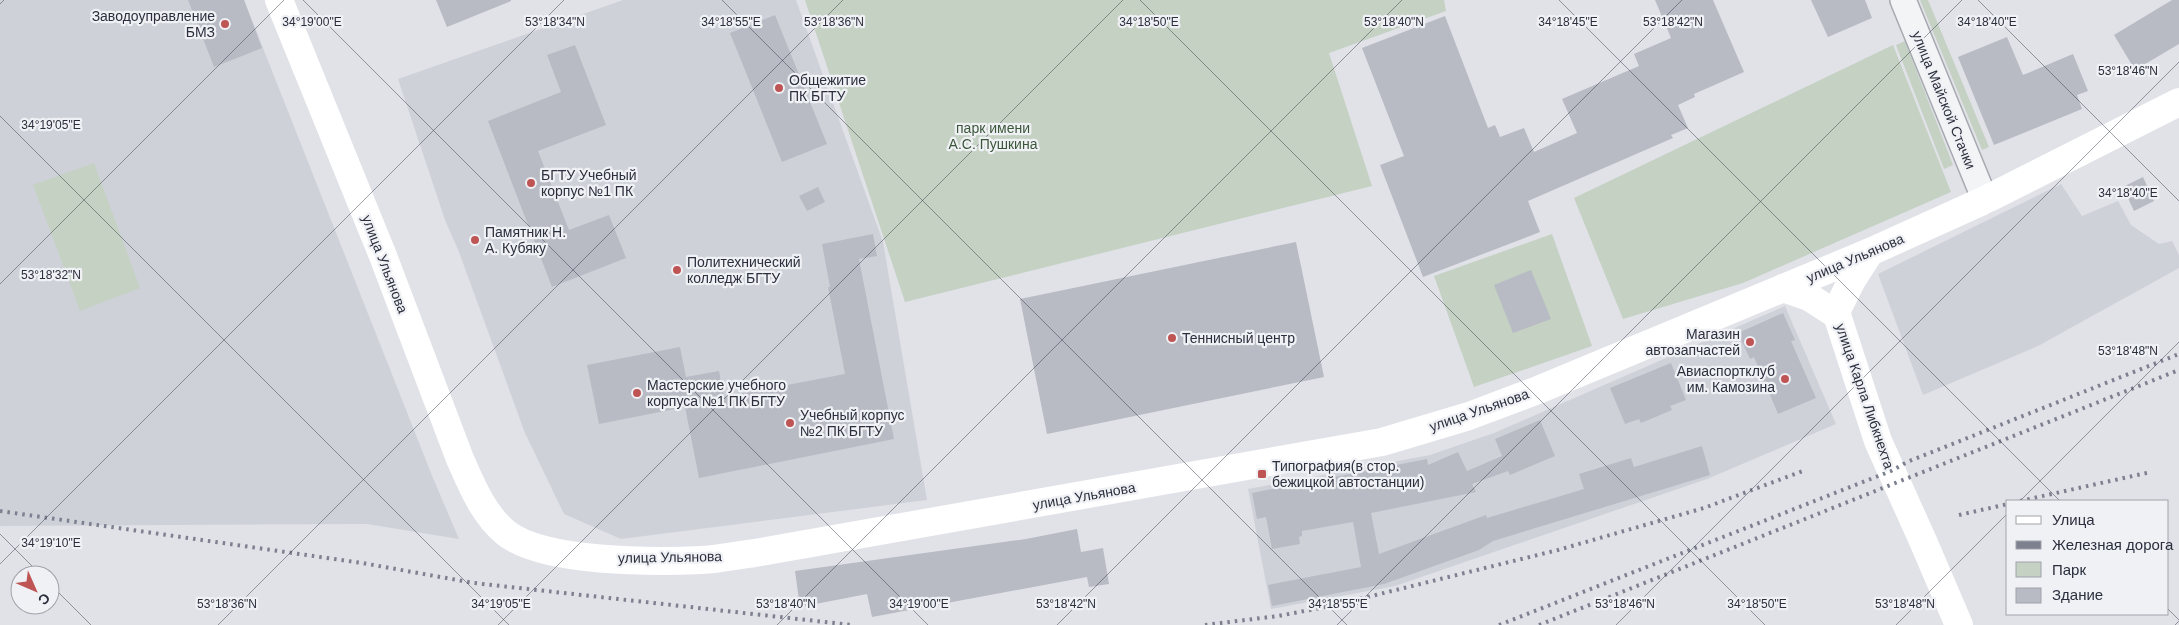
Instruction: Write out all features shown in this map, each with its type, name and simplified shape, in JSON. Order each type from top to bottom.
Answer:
[{"type":"main road","name":"улица Ульянова","points":[[279,0],[336,139],[460,459],[483,507],[496,524],[508,534],[538,548],[580,556],[628,560],[703,560],[755,553],[1382,442],[1468,416],[1538,390],[1870,252],[1985,200],[2179,102]]},
{"type":"main road","name":"улица Карла Либкнехта","points":[[1870,252],[1852,280],[1837,313],[1878,441],[1959,625]]},
{"type":"main road","points":[[1783,288],[1809,297],[1837,313]]},
{"type":"street","name":"улица Майской Стачки","points":[[1903,0],[1985,200]]},
{"type":"shaded area","points":[[0,0],[244,0],[433,478],[459,539],[367,524],[0,526]]},
{"type":"shaded area","name":"Политехнический колледж БГТУ","points":[[623,0],[796,0],[883,242],[927,500],[621,539],[564,514],[525,433],[459,252],[445,220],[398,79]]},
{"type":"shaded area","points":[[2061,184],[2082,216],[2118,201],[2131,225],[2159,244],[2172,241],[2179,255],[2179,268],[2038,346],[1923,395],[1878,274]]},
{"type":"shaded area","points":[[1785,306],[1836,424],[1707,479],[1395,586],[1271,609],[1248,489],[1430,455],[1494,433]]},
{"type":"green space","name":"парк имени А.С. Пушкина","points":[[805,0],[1444,0],[1446,11],[1329,53],[1372,186],[905,302]]},
{"type":"green space","points":[[1920,0],[1928,0],[1989,147],[1982,150]]},
{"type":"green space","points":[[1905,41],[1953,165],[1944,169],[1896,45]]},
{"type":"green space","points":[[1893,45],[1951,192],[1743,283],[1623,319],[1574,198]]},
{"type":"green space","points":[[94,163],[140,288],[80,311],[33,185]]},
{"type":"green space","points":[[1552,234],[1592,346],[1474,387],[1434,276]]},
{"type":"building","name":"Заводоуправление БМЗ","points":[[188,0],[244,0],[262,48],[214,67]]},
{"type":"building","points":[[436,0],[511,0],[511,1],[447,27]]},
{"type":"building","points":[[1655,0],[1713,0],[1744,72],[1694,94],[1695,97],[1678,105],[1688,128],[1671,135],[1673,138],[1528,201],[1540,232],[1423,277],[1380,165],[1404,156],[1362,48],[1445,16],[1488,128],[1495,125],[1500,137],[1524,128],[1534,152],[1577,133],[1562,99],[1639,66],[1634,54],[1671,38]]},
{"type":"building","points":[[1811,0],[1865,0],[1872,18],[1828,37]]},
{"type":"building","points":[[2172,0],[2179,0],[2179,44],[2135,70],[2114,35]]},
{"type":"building","name":"Общежитие ПК БГТУ","points":[[775,15],[827,144],[782,162],[730,33]]},
{"type":"building","points":[[2007,37],[2023,75],[2073,54],[2088,91],[2077,95],[2082,109],[1994,145],[1958,57]]},
{"type":"building","name":"БГТУ Учебный корпус №1 ПК","points":[[575,45],[606,125],[538,151],[569,230],[609,215],[626,258],[552,287],[488,121],[561,92],[547,55]]},
{"type":"building","points":[[2143,177],[2154,201],[2134,211],[2123,187]]},
{"type":"building","points":[[818,187],[825,202],[807,211],[799,196]]},
{"type":"building","name":"Учебный корпус №2 ПК БГТУ","points":[[873,234],[877,256],[859,259],[894,439],[699,478],[685,407],[599,424],[587,365],[680,347],[686,377],[719,371],[724,397],[845,374],[828,287],[830,287],[822,244]]},
{"type":"building","name":"Теннисный центр","points":[[1296,242],[1324,377],[1047,434],[1020,299]]},
{"type":"building","points":[[1531,270],[1551,319],[1513,333],[1494,285]]},
{"type":"building","name":"Авиаспортклуб им. Камозина","points":[[1783,313],[1795,340],[1791,341],[1816,398],[1778,414],[1754,357],[1750,359],[1738,333]]},
{"type":"building","points":[[1671,363],[1686,400],[1670,406],[1672,410],[1641,423],[1639,419],[1625,424],[1610,388]]},
{"type":"building","points":[[1540,420],[1555,456],[1510,475],[1508,471],[1472,484],[1476,492],[1371,513],[1379,554],[1486,515],[1487,518],[1584,489],[1579,474],[1631,458],[1634,467],[1702,446],[1710,475],[1493,541],[1479,550],[1384,584],[1272,606],[1268,585],[1361,567],[1353,522],[1302,531],[1302,536],[1299,537],[1300,544],[1272,549],[1266,517],[1257,519],[1252,493],[1427,459],[1428,465],[1458,452],[1467,471],[1502,456],[1495,439]]},
{"type":"building","points":[[1077,529],[1081,552],[1103,548],[1109,584],[1089,587],[1087,577],[872,617],[867,594],[800,607],[795,571],[1026,539]]},
{"type":"railway","points":[[1499,625],[1891,471],[1907,462],[2179,354]]},
{"type":"railway","points":[[1539,625],[2179,370]]},
{"type":"railway","points":[[1205,625],[1278,616],[1331,606],[1558,550],[1704,508],[1803,471]]},
{"type":"railway","points":[[2025,500],[2151,472]]},
{"type":"railway","points":[[1959,515],[2006,504]]},
{"type":"railway","points":[[0,511],[362,563],[474,583],[852,625]]},
{"type":"place","name":"Заводоуправление БМЗ","points":[[225,24]]},
{"type":"place","name":"Общежитие ПК БГТУ","points":[[779,88]]},
{"type":"place","name":"БГТУ Учебный корпус №1 ПК","points":[[531,183]]},
{"type":"place","name":"Памятник Н. А. Кубяку","points":[[475,240]]},
{"type":"place","name":"Политехнический колледж БГТУ","points":[[677,270]]},
{"type":"place","name":"Теннисный центр","points":[[1172,338]]},
{"type":"place","name":"Магазин автозапчастей","points":[[1750,342]]},
{"type":"place","name":"Авиаспортклуб им. Камозина","points":[[1785,379]]},
{"type":"place","name":"Мастерские учебного корпуса №1 ПК БГТУ","points":[[637,393]]},
{"type":"place","name":"Учебный корпус №2 ПК БГТУ","points":[[790,423]]},
{"type":"place","name":"Типография(в стор. бежицкой автостанции)","points":[[1262,474]]}]
